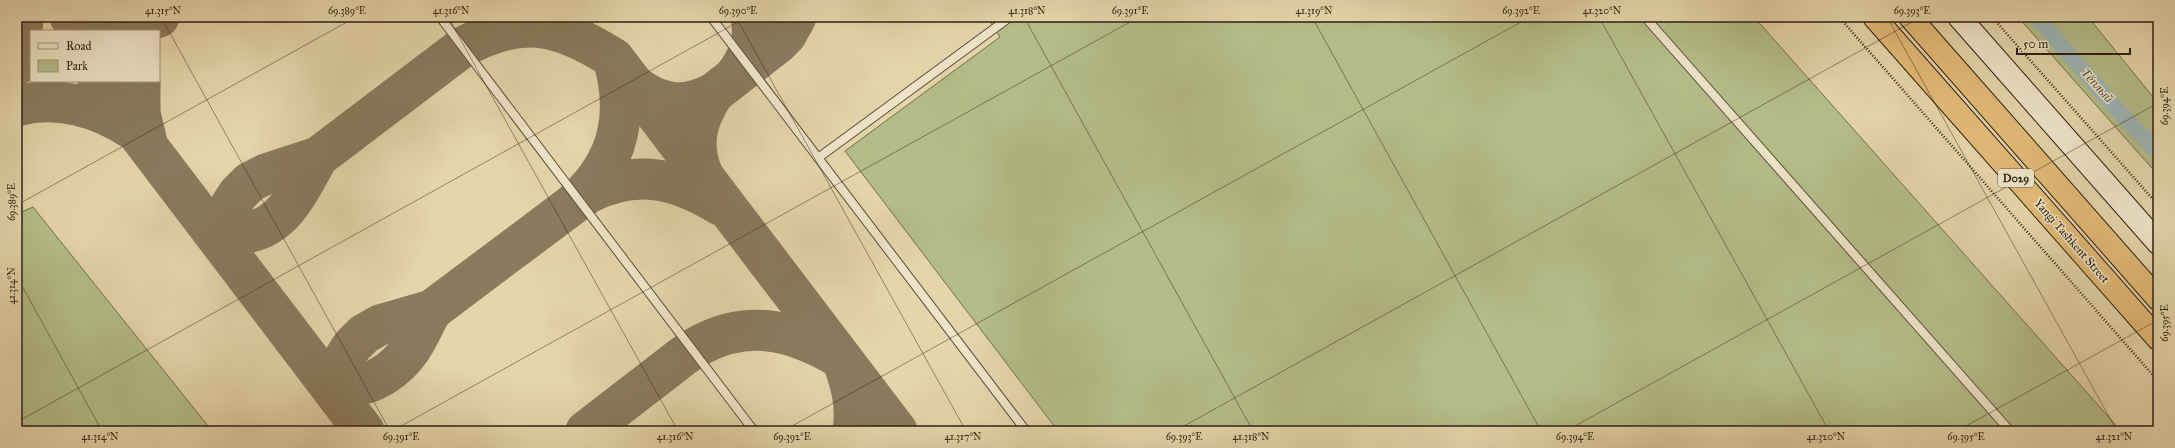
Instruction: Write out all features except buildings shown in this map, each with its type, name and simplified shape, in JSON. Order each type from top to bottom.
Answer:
[{"type":"highway","name":"Yangi Tashkent Street","points":[[1874,17],[2158,339]]},
{"type":"highway","name":"D029","points":[[1910,17],[2158,299]]},
{"type":"main road","points":[[1958,17],[2158,243]]},
{"type":"lane","points":[[440,17],[754,431]]},
{"type":"lane","points":[[711,17],[1026,431]]},
{"type":"lane","points":[[818,158],[1010,17]]},
{"type":"lane","points":[[1645,17],[2010,431]]},
{"type":"path","points":[[1838,17],[2158,382]]},
{"type":"path","points":[[1992,17],[2158,205]]},
{"type":"green space","points":[[987,17],[1754,17],[2121,431],[1058,431],[845,151],[1000,37]]},
{"type":"green space","points":[[2018,17],[2088,17],[2158,103],[2158,175]]},
{"type":"green space","points":[[33,207],[212,431],[17,431],[17,214]]},
{"type":"waterway","name":"Тёплый","points":[[2037,17],[2113,105],[2158,152]]},
{"type":"taxiway","points":[[17,65],[21,54],[23,17]]},
{"type":"taxiway","points":[[70,17],[92,24],[114,26],[137,24],[159,17]]},
{"type":"taxiway","points":[[734,77],[750,49],[752,41],[751,17]]},
{"type":"taxiway","points":[[714,93],[778,43],[786,35],[796,17]]},
{"type":"taxiway","points":[[224,246],[223,228],[229,208],[238,194],[250,182],[266,174],[318,157],[463,47],[503,30],[522,27],[539,27],[574,37],[613,58],[618,78],[620,98],[620,116],[617,134],[612,152],[603,168],[592,184],[578,199]]},
{"type":"taxiway","points":[[615,60],[897,431]]},
{"type":"taxiway","points":[[99,82],[364,431]]},
{"type":"taxiway","points":[[140,82],[140,113],[147,143]]},
{"type":"taxiway","points":[[632,84],[652,97],[681,103],[702,98],[714,93],[702,114],[697,134],[697,155],[704,178]]},
{"type":"taxiway","points":[[17,106],[47,102],[77,105],[106,115],[132,129]]},
{"type":"taxiway","points":[[206,222],[234,233],[244,233],[258,230],[270,224],[290,205],[318,157]]},
{"type":"taxiway","points":[[339,398],[338,379],[343,360],[352,346],[364,334],[380,325],[432,310],[588,193],[623,181],[640,179],[656,180],[688,188],[720,205]]},
{"type":"taxiway","points":[[321,374],[330,379],[348,385],[358,385],[375,380],[391,370],[405,357],[432,310]]},
{"type":"taxiway","points":[[586,431],[696,347],[721,336],[756,330],[791,336],[808,342],[842,359],[854,403],[853,431]]}]
